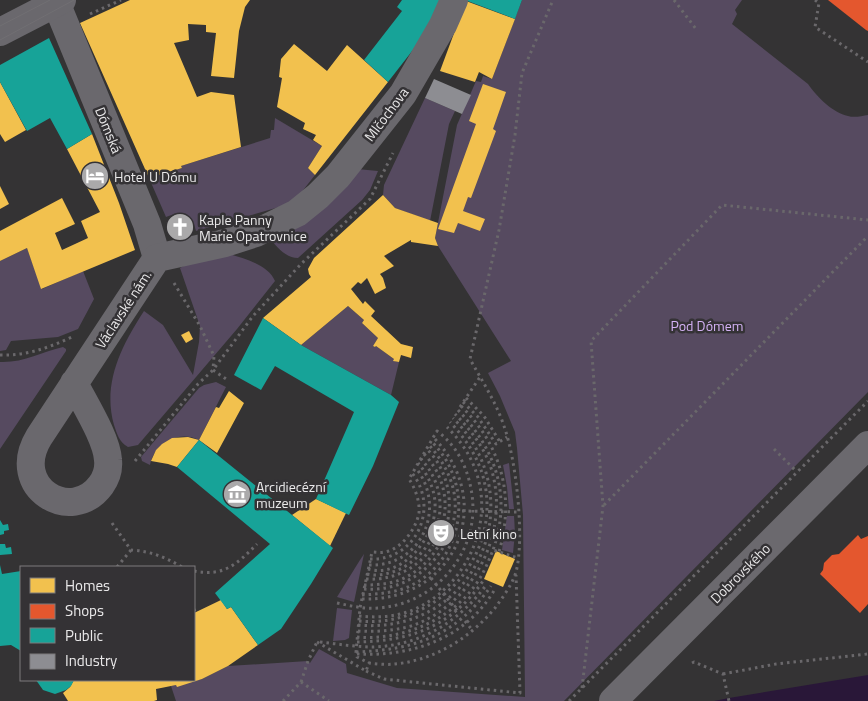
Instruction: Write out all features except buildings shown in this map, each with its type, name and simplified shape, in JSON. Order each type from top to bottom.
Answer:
[{"type":"main road","name":"Dobrovského","points":[[613,701],[868,445]]},
{"type":"street","name":"Mlčochova","points":[[296,213],[318,196],[338,176],[403,94],[443,25],[454,0]]},
{"type":"street","points":[[0,32],[58,1]]},
{"type":"street","name":"Dómská","points":[[58,1],[147,224],[156,258]]},
{"type":"street","name":"Václavské nám.","points":[[74,384],[156,258],[207,248],[248,235],[280,222],[296,213]]},
{"type":"path","points":[[87,15],[121,0]]},
{"type":"path","points":[[317,642],[366,671],[384,679],[520,693],[516,573],[519,532],[514,472],[508,437],[496,405],[470,359],[499,230],[522,72],[553,0]]},
{"type":"path","points":[[674,0],[696,29]]},
{"type":"path","points":[[814,0],[819,4],[815,27],[868,62]]},
{"type":"path","points":[[129,457],[134,462],[198,384],[213,370],[252,316],[302,264],[370,199],[397,146]]},
{"type":"path","points":[[582,688],[603,506],[590,341],[722,204],[868,220]]},
{"type":"path","points":[[603,506],[868,236]]},
{"type":"path","points":[[156,258],[200,326],[214,356],[213,370]]},
{"type":"path","points":[[0,355],[15,356],[46,349],[73,337]]},
{"type":"path","points":[[213,370],[229,382]]},
{"type":"path","points":[[442,434],[480,377]]},
{"type":"path","points":[[465,400],[496,444],[508,437]]},
{"type":"path","points":[[569,701],[868,400]]},
{"type":"path","points":[[357,642],[390,640],[416,634],[475,606],[485,583],[499,532],[502,512],[500,485],[491,457],[477,431],[460,408]]},
{"type":"path","points":[[460,408],[478,425],[496,456],[504,481],[506,512],[499,552]]},
{"type":"path","points":[[358,631],[382,631],[410,626],[434,615],[472,580],[485,558],[494,531],[494,483],[488,461],[476,439],[455,414]]},
{"type":"path","points":[[452,418],[469,438],[482,461],[491,490],[494,512]]},
{"type":"path","points":[[358,623],[391,621],[430,606],[462,577],[477,552],[486,511],[486,490],[481,469],[471,448],[450,422]]},
{"type":"path","points":[[359,616],[379,617],[414,609],[443,593],[470,555],[478,535],[481,491],[474,467],[463,446],[447,427]]},
{"type":"path","points":[[337,603],[360,608],[378,608],[407,602],[436,585],[458,562],[469,538],[473,495],[465,468],[454,448],[438,431],[409,479],[417,496],[419,510],[416,522],[402,543],[385,552],[372,552],[360,608],[356,646],[357,656],[369,664],[395,664],[420,659],[446,649],[482,624],[504,595],[516,573]]},
{"type":"path","points":[[367,572],[380,575],[418,563],[428,562],[440,544],[450,510],[444,476],[436,461],[430,443]]},
{"type":"path","points":[[362,597],[390,593],[416,583],[438,564],[451,543],[464,496],[458,473],[448,454],[430,443]]},
{"type":"path","points":[[362,597],[374,600],[415,589],[439,570],[454,548],[460,534],[460,511],[448,472],[430,443]]},
{"type":"path","points":[[774,449],[797,472]]},
{"type":"path","points":[[367,572],[396,566],[428,534],[440,510],[444,493],[440,479],[424,454]]},
{"type":"path","points":[[364,585],[397,581],[410,575],[432,547],[439,534],[440,510],[436,482],[431,471],[421,459]]},
{"type":"path","points":[[418,463],[431,483],[440,510]]},
{"type":"path","points":[[369,565],[381,565],[392,562],[410,553],[424,532],[430,510],[427,487],[416,468]]},
{"type":"path","points":[[370,559],[379,560],[393,556],[406,547],[418,532],[425,510],[422,490],[412,473]]},
{"type":"path","points":[[419,510],[518,512]]},
{"type":"path","points":[[364,590],[398,585],[408,581],[424,570],[435,559],[447,540],[460,511]]},
{"type":"path","points":[[112,523],[131,550]]},
{"type":"path","points":[[402,543],[472,631]]},
{"type":"path","points":[[195,571],[215,572],[224,570],[233,566],[257,544]]},
{"type":"path","points":[[118,566],[131,550]]},
{"type":"path","points":[[131,550],[146,551],[159,555],[180,566]]},
{"type":"path","points":[[493,550],[518,558]]},
{"type":"path","points":[[366,579],[390,578],[402,574],[418,563]]},
{"type":"path","points":[[485,583],[504,595]]},
{"type":"path","points":[[357,637],[378,637],[409,631],[437,619],[485,583]]},
{"type":"path","points":[[356,653],[394,650],[437,635],[459,614],[470,598],[485,583]]},
{"type":"path","points":[[356,653],[389,654],[412,651],[442,638],[466,622],[484,604],[495,589]]},
{"type":"path","points":[[358,623],[380,626],[405,622],[430,612],[449,601]]},
{"type":"path","points":[[317,642],[356,646],[382,646],[405,642],[428,635],[459,614]]},
{"type":"path","points":[[283,701],[301,682],[317,642]]},
{"type":"path","points":[[687,667],[694,662],[723,674],[776,664],[868,654]]},
{"type":"path","points":[[366,671],[369,664]]},
{"type":"path","points":[[723,674],[729,699]]},
{"type":"path","points":[[301,682],[329,701]]},
{"type":"green space","name":"Pod Dómem","points":[[522,0],[742,0],[735,10],[737,14],[732,24],[808,84],[831,108],[850,117],[868,115],[868,392],[564,701],[176,701],[171,686],[202,679],[228,666],[308,661],[310,663],[319,649],[346,664],[347,673],[397,688],[525,697],[523,515],[517,448],[515,432],[488,373],[511,361],[438,246],[435,238],[457,125],[476,81],[481,82],[483,76],[492,79]]},
{"type":"green space","points":[[425,98],[455,111],[449,124],[430,221],[395,208],[383,195],[384,185]]},
{"type":"green space","points":[[275,118],[322,146],[308,168],[315,175],[293,203],[196,231],[193,221],[177,213],[166,217],[149,178],[270,138],[271,130],[274,130]]},
{"type":"green space","points":[[357,169],[378,171],[370,190],[362,200],[298,258],[289,256],[277,247],[268,236]]},
{"type":"green space","points":[[27,248],[42,289],[83,271],[94,299],[78,329],[58,337],[11,341],[6,350],[0,351],[0,261]]},
{"type":"green space","points":[[226,253],[261,266],[272,275],[275,281],[237,329],[138,445],[128,447],[117,435],[111,409],[111,394],[112,379],[116,365],[128,337],[144,311],[163,325],[193,375],[200,326],[180,268],[203,255]]},
{"type":"green space","points":[[348,306],[364,320],[362,323],[378,338],[373,346],[376,346],[394,359],[394,361],[399,362],[391,395],[301,345]]},
{"type":"green space","points":[[63,347],[66,351],[0,449],[0,362],[25,359]]},
{"type":"green space","points":[[216,382],[226,387],[199,440],[183,437],[168,440],[157,450],[150,465],[142,461],[141,457],[199,388]]},
{"type":"green space","points":[[509,463],[514,509],[509,509],[503,465]]},
{"type":"green space","points":[[507,516],[514,516],[513,553],[502,550]]},
{"type":"green space","points":[[364,554],[354,602],[337,597],[360,560]]},
{"type":"green space","points":[[337,608],[352,610],[349,638],[333,641]]},
{"type":"shaded area","points":[[868,675],[868,701],[714,701],[729,698]]},
{"type":"tram line","points":[[0,26],[50,0]]},
{"type":"tram line","points":[[0,40],[74,0]]},
{"type":"place","name":"Hotel U Dómu","points":[[95,176]]},
{"type":"place","name":"Kaple Panny Marie Opatrovnice","points":[[180,227]]},
{"type":"place","name":"Arcidiecézní muzeum","points":[[237,494]]},
{"type":"place","name":"Letní kino","points":[[441,533]]}]
